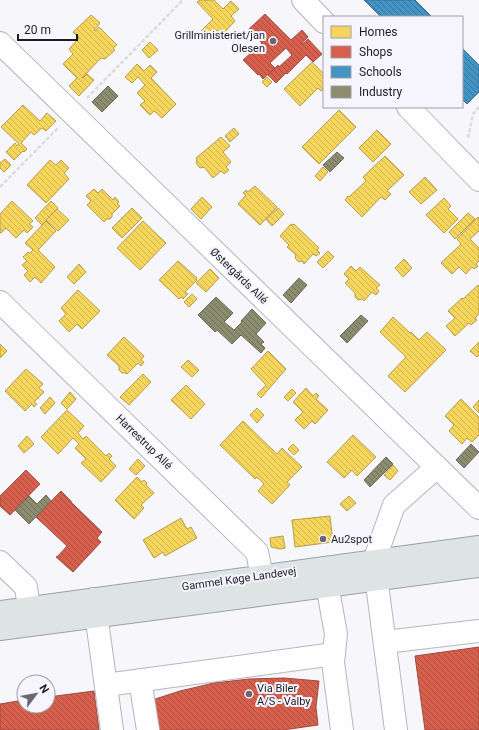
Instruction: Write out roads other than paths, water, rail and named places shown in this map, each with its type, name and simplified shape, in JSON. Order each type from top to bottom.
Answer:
[{"type":"main road","name":"Gammel Køge Landevej","points":[[0,612],[30,616],[326,577],[376,570],[479,547]]},
{"type":"main road","name":"Gammel Køge Landevej","points":[[376,570],[479,566]]},
{"type":"main road","name":"Gammel Køge Landevej","points":[[0,629],[30,616]]},
{"type":"street","points":[[302,0],[323,21]]},
{"type":"street","name":"Østergårds Allé","points":[[0,43],[479,508]]},
{"type":"street","points":[[409,108],[479,180]]},
{"type":"street","name":"Harrestrup Allé","points":[[0,302],[257,552],[263,585]]},
{"type":"street","points":[[396,730],[376,570],[394,505],[437,467]]},
{"type":"street","points":[[0,562],[26,587],[30,616]]},
{"type":"street","points":[[326,577],[336,634],[333,662],[342,730]]},
{"type":"street","points":[[96,608],[112,730]]},
{"type":"street","points":[[385,642],[479,631]]},
{"type":"street","points":[[106,685],[334,654]]},
{"type":"street","points":[[140,680],[148,730]]},
{"type":"place","name":"Grillministeriet/jan Olesen","points":[[273,41]]},
{"type":"place","name":"Au2spot","points":[[323,539]]},
{"type":"place","name":"Via Biler A/S - Valby","points":[[249,694]]}]
